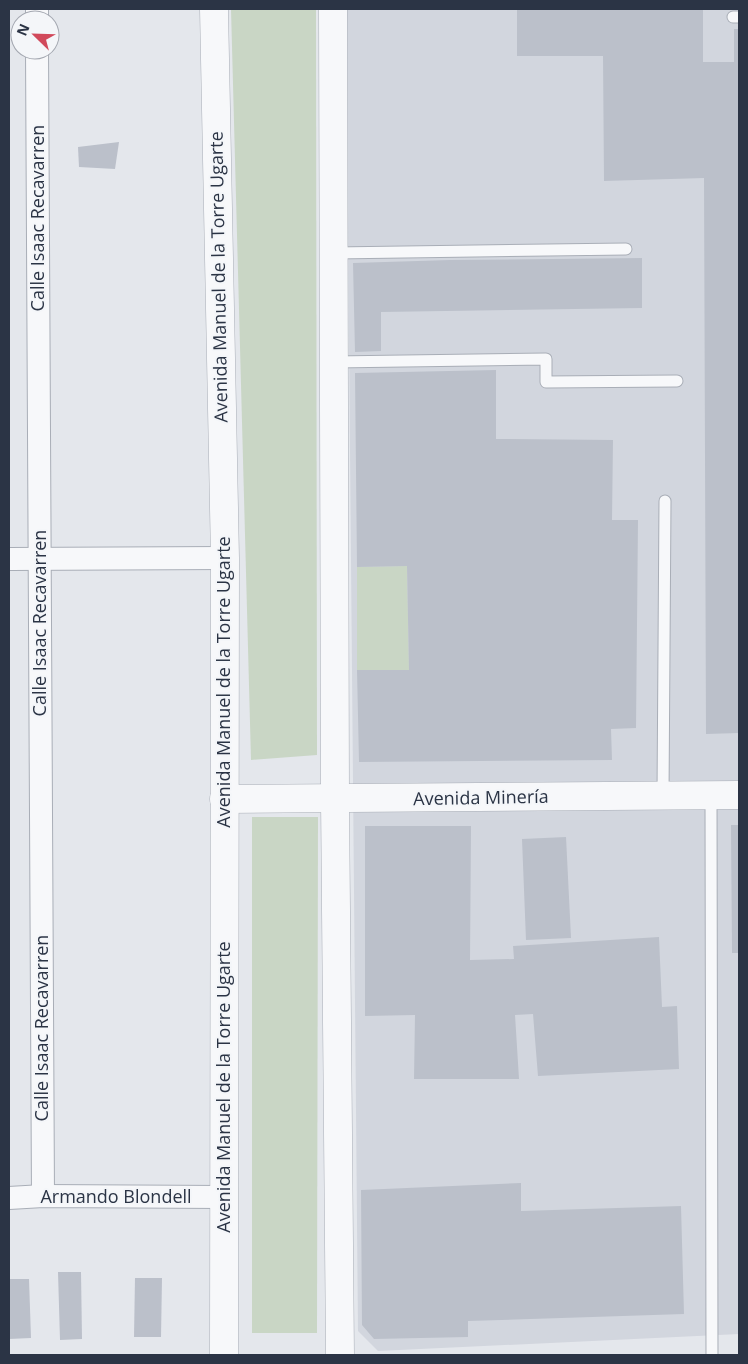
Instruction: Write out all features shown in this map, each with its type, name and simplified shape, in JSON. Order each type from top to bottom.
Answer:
[{"type":"street","name":"Avenida Manuel de la Torre Ugarte","points":[[214,9],[225,558],[224,1355]]},
{"type":"street","points":[[332,9],[335,799],[340,1355]]},
{"type":"street","name":"Calle Isaac Recavarren","points":[[37,60],[42,1196]]},
{"type":"street","points":[[9,559],[225,558]]},
{"type":"street","name":"Avenida Minería","points":[[224,799],[739,795]]},
{"type":"street","name":"Armando Blondell","points":[[9,1198],[42,1196],[223,1197]]},
{"type":"lane","points":[[334,253],[626,249]]},
{"type":"lane","points":[[334,362],[546,359],[546,382],[677,381]]},
{"type":"lane","points":[[663,796],[665,501]]},
{"type":"lane","points":[[711,795],[712,1355]]},
{"type":"shaded area","points":[[346,9],[739,9],[739,1334],[378,1351],[358,1331]]},
{"type":"green space","points":[[231,9],[316,9],[317,755],[251,760]]},
{"type":"green space","points":[[407,566],[409,670],[357,670],[357,567]]},
{"type":"green space","points":[[252,817],[318,817],[317,1333],[252,1333]]},
{"type":"building","points":[[517,9],[703,9],[703,62],[734,62],[734,29],[739,29],[739,733],[706,734],[704,178],[604,181],[603,56],[517,56]]},
{"type":"building","points":[[119,142],[115,169],[79,167],[78,147]]},
{"type":"building","points":[[642,258],[642,308],[381,312],[381,351],[355,352],[353,263]]},
{"type":"building","points":[[496,370],[496,439],[613,440],[612,520],[638,520],[636,728],[611,729],[612,760],[359,762],[357,670],[409,670],[407,566],[357,567],[355,373]]},
{"type":"building","points":[[731,825],[739,825],[739,953],[732,953]]},
{"type":"building","points":[[365,826],[471,826],[470,960],[514,959],[513,946],[659,937],[662,1007],[677,1006],[679,1069],[538,1076],[533,1014],[515,1015],[519,1079],[414,1079],[415,1015],[365,1016]]},
{"type":"building","points":[[566,837],[571,938],[526,940],[522,839]]},
{"type":"building","points":[[521,1183],[521,1211],[681,1206],[684,1314],[468,1321],[468,1337],[374,1339],[362,1325],[361,1190]]},
{"type":"building","points":[[58,1272],[81,1272],[82,1339],[60,1340]]},
{"type":"building","points":[[135,1278],[162,1278],[161,1337],[134,1337]]},
{"type":"building","points":[[9,1279],[29,1279],[31,1338],[9,1339]]}]
